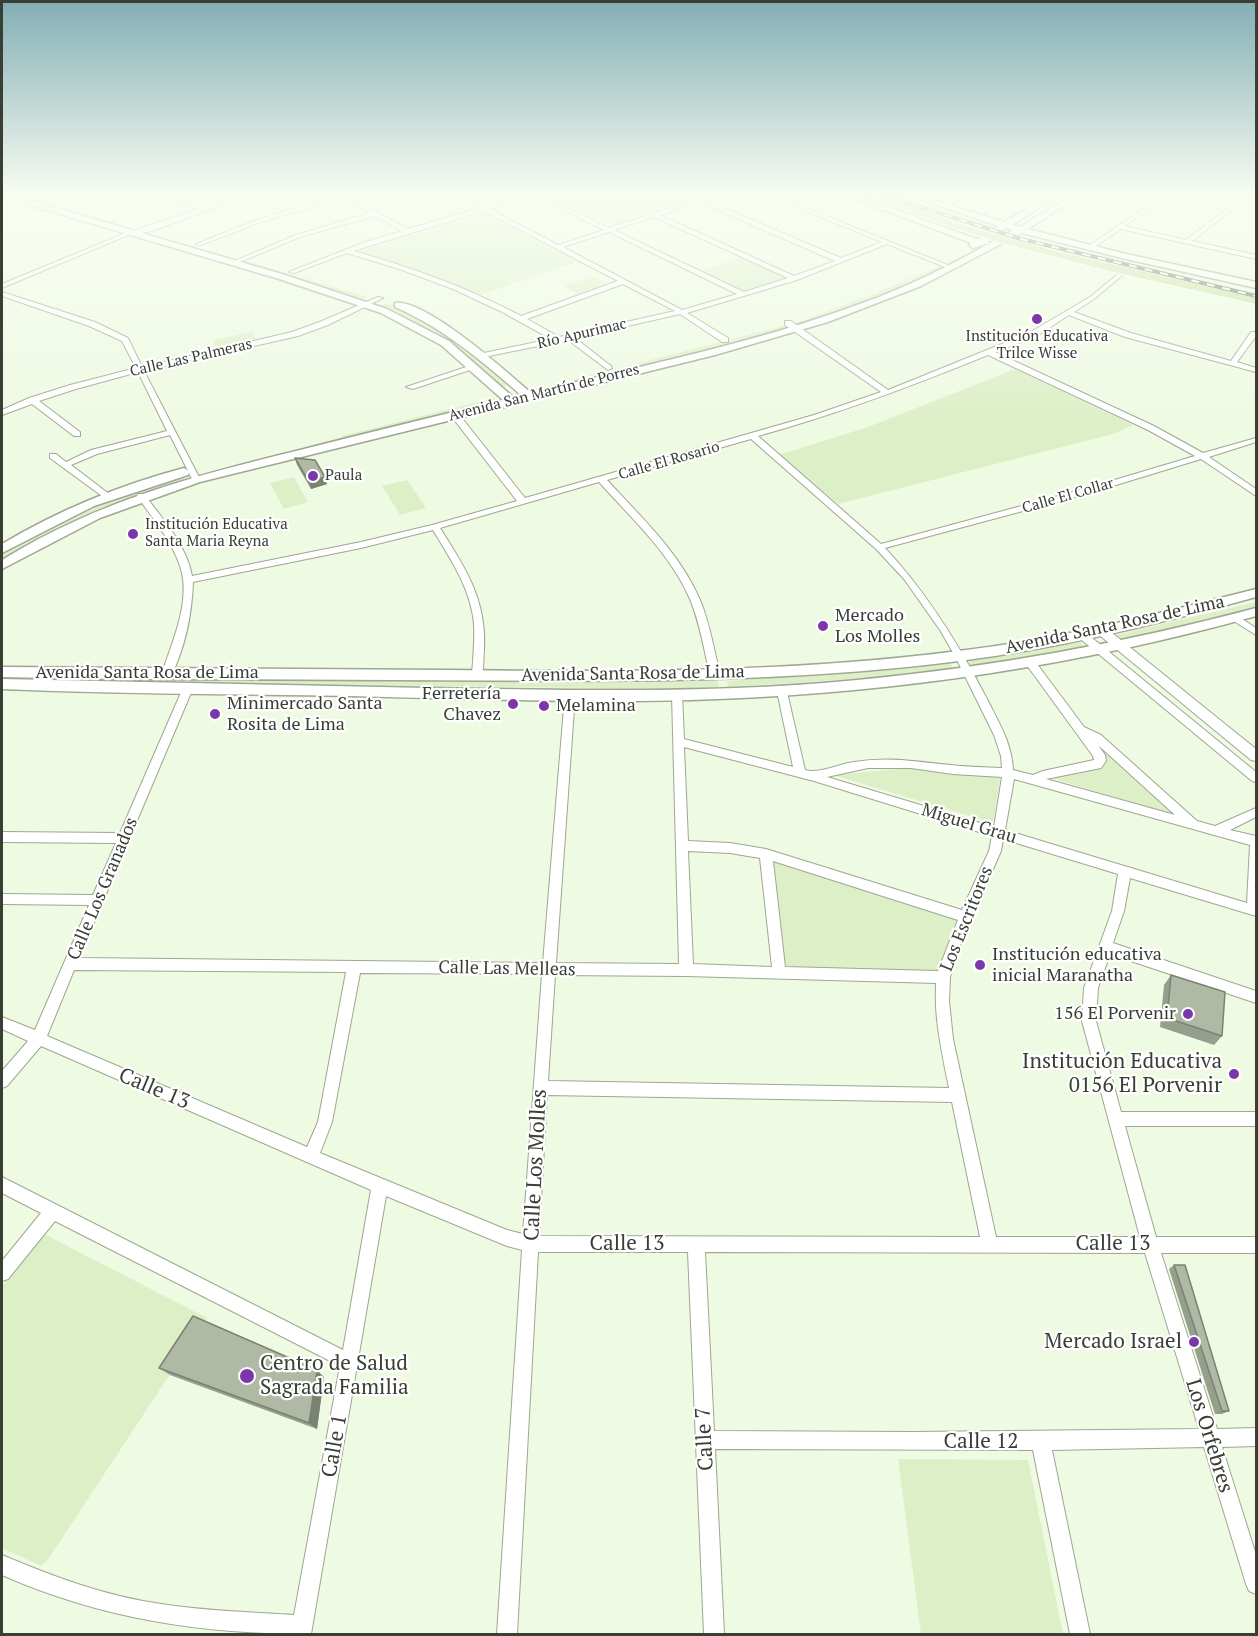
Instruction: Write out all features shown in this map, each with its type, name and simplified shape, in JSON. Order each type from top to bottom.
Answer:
[{"type":"main road","points":[[260,271],[367,304],[427,332],[475,367],[507,398]]},
{"type":"main road","name":"Avenida San Martín de Porres","points":[[338,439],[455,415],[608,368],[792,326],[920,271]]},
{"type":"main road","name":"Avenida San Martín de Porres","points":[[524,393],[864,306],[944,271]]},
{"type":"main road","points":[[1160,271],[1257,292]]},
{"type":"main road","points":[[1195,271],[1257,285]]},
{"type":"main road","points":[[292,272],[380,298],[437,323],[482,356],[524,393]]},
{"type":"main road","points":[[1123,272],[1257,301]]},
{"type":"main road","name":"Avenida San Martín de Porres","points":[[2,549],[41,525],[134,486],[242,463],[507,398]]},
{"type":"main road","name":"Avenida San Martín de Porres","points":[[2,564],[56,532],[194,474]]},
{"type":"main road","points":[[41,525],[56,532]]},
{"type":"main road","name":"Avenida Santa Rosa de Lima","points":[[2,672],[587,677],[715,675],[857,666],[960,656],[1102,631],[1257,593]]},
{"type":"main road","name":"Avenida Santa Rosa de Lima","points":[[2,684],[570,695],[677,695],[782,691],[898,681],[1030,662],[1174,635],[1257,612]]},
{"type":"street","points":[[2,286],[36,271]]},
{"type":"street","points":[[413,271],[481,297],[557,339]]},
{"type":"street","points":[[603,271],[681,312],[725,340]]},
{"type":"street","points":[[695,271],[744,295]]},
{"type":"street","points":[[778,271],[795,279]]},
{"type":"street","name":"Río Apurimac","points":[[482,356],[681,312],[744,295],[815,271]]},
{"type":"street","name":"Calle El Rosario","points":[[188,580],[361,545],[435,527],[754,437],[887,393],[1032,335],[1070,313],[1123,272]]},
{"type":"street","points":[[522,318],[623,282]]},
{"type":"street","points":[[2,294],[92,324],[125,340],[194,474]]},
{"type":"street","name":"Calle Las Palmeras","points":[[2,413],[32,400],[141,369],[295,334],[380,298]]},
{"type":"street","points":[[1070,313],[1139,339],[1257,370]]},
{"type":"street","points":[[792,326],[887,393]]},
{"type":"street","points":[[1232,364],[1254,334]]},
{"type":"street","points":[[569,337],[608,368]]},
{"type":"street","points":[[990,353],[1151,428],[1203,457],[1257,493]]},
{"type":"street","points":[[410,387],[475,367]]},
{"type":"street","points":[[32,400],[78,434]]},
{"type":"street","points":[[455,415],[523,502]]},
{"type":"street","points":[[65,465],[94,452],[173,432]]},
{"type":"street","name":"Los Escritores","points":[[754,437],[879,547],[926,601],[960,656],[1000,735],[1007,756],[1009,773],[995,851],[964,916],[943,977],[942,1001],[946,1039],[957,1095],[990,1244]]},
{"type":"street","name":"Calle El Collar","points":[[879,547],[978,522],[1257,440]]},
{"type":"street","points":[[53,456],[106,496]]},
{"type":"street","points":[[602,480],[664,550],[691,591],[700,614],[715,675]]},
{"type":"street","points":[[141,496],[174,543],[188,580],[184,611],[167,673]]},
{"type":"street","points":[[435,527],[468,582],[476,602],[479,625],[477,676]]},
{"type":"street","points":[[1236,618],[1257,632]]},
{"type":"street","points":[[1102,631],[1257,756]]},
{"type":"street","points":[[1082,635],[1257,778]]},
{"type":"street","points":[[1030,662],[1081,730],[1100,761],[1097,765],[1043,775],[1035,780]]},
{"type":"street","name":"Calle Los Granados","points":[[2,1081],[38,1039],[188,688]]},
{"type":"street","points":[[782,691],[800,773]]},
{"type":"street","name":"Calle Los Molles","points":[[507,1635],[540,1088],[570,695]]},
{"type":"street","points":[[677,695],[686,970]]},
{"type":"street","points":[[1081,730],[1097,738],[1195,825]]},
{"type":"street","name":"Miguel Grau","points":[[680,742],[814,777],[1255,911]]},
{"type":"street","points":[[814,777],[828,771],[882,764],[924,765],[957,770],[1009,773],[1256,842],[1255,911]]},
{"type":"street","points":[[1216,831],[1257,812]]},
{"type":"street","points":[[2,837],[125,838]]},
{"type":"street","points":[[681,846],[730,848],[766,854],[931,908],[964,916]]},
{"type":"street","points":[[766,854],[779,972]]},
{"type":"street","name":"Los Orfebres","points":[[1125,871],[1118,911],[1091,988],[1089,1021],[1150,1244],[1209,1438],[1257,1584]]},
{"type":"street","points":[[2,899],[99,900]]},
{"type":"street","points":[[1107,947],[1257,998]]},
{"type":"street","name":"Calle Las Melleas","points":[[71,964],[686,970],[943,977]]},
{"type":"street","points":[[310,1156],[325,1122],[354,967]]},
{"type":"street","name":"Calle 13","points":[[2,1023],[380,1186],[507,1238],[532,1244],[1257,1245]]},
{"type":"street","points":[[540,1088],[957,1095]]},
{"type":"street","points":[[1115,1119],[1257,1119]]},
{"type":"street","points":[[2,1185],[350,1362]]},
{"type":"street","name":"Calle 1","points":[[302,1630],[380,1186]]},
{"type":"street","points":[[2,1273],[52,1212]]},
{"type":"street","name":"Calle 7","points":[[696,1244],[714,1635]]},
{"type":"street","name":"Calle 12","points":[[706,1440],[876,1443],[1257,1437]]},
{"type":"street","points":[[1041,1442],[1080,1635]]},
{"type":"street","points":[[2,1565],[44,1585],[104,1602],[161,1614],[302,1630]]},
{"type":"green space","points":[[267,271],[282,271],[368,297],[363,299]]},
{"type":"green space","points":[[419,271],[550,271],[480,295]]},
{"type":"green space","points":[[703,271],[774,271],[788,278],[745,292]]},
{"type":"green space","points":[[926,271],[937,271],[903,288],[801,326],[796,323],[874,294]]},
{"type":"green space","points":[[592,276],[607,284],[578,294],[564,286]]},
{"type":"green space","points":[[388,303],[435,327],[472,351],[500,375],[507,386],[499,386],[444,341],[381,305]]},
{"type":"green space","points":[[783,326],[787,330],[535,393],[530,391]]},
{"type":"green space","points":[[252,332],[256,341],[217,349],[213,340]]},
{"type":"green space","points":[[1015,369],[1133,425],[1113,434],[838,504],[779,455],[868,427]]},
{"type":"green space","points":[[494,398],[498,402],[344,440],[342,436]]},
{"type":"green space","points":[[182,476],[184,480],[80,517],[2,560],[2,552],[97,503]]},
{"type":"green space","points":[[294,477],[308,502],[284,509],[270,483]]},
{"type":"green space","points":[[407,480],[426,508],[400,515],[382,486]]},
{"type":"green space","points":[[1256,602],[1256,609],[1120,643],[1112,636]]},
{"type":"green space","points":[[1080,642],[1087,649],[973,667],[968,664],[969,661]]},
{"type":"green space","points":[[950,663],[954,670],[887,677],[728,687],[727,681],[891,670]]},
{"type":"green space","points":[[190,680],[632,682],[717,680],[720,689],[189,684]]},
{"type":"green space","points":[[1097,743],[1185,818],[1048,777],[1100,767],[1105,763],[1106,758]]},
{"type":"green space","points":[[919,767],[958,774],[1001,773],[993,823],[833,775]]},
{"type":"green space","points":[[772,861],[958,919],[942,972],[782,966]]},
{"type":"green space","points":[[44,1234],[207,1318],[47,1561],[41,1566],[2,1548],[2,1286]]},
{"type":"green space","points":[[898,1459],[1028,1460],[1063,1634],[921,1634]]},
{"type":"building","name":"Paula","points":[[295,458],[315,460],[325,477],[309,482]]},
{"type":"building","name":"156 El Porvenir","points":[[1171,975],[1225,992],[1222,1036],[1167,1018]]},
{"type":"building","points":[[1174,1265],[1185,1265],[1229,1411],[1222,1411]]},
{"type":"building","name":"Centro de Salud Sagrada Familia","points":[[193,1316],[317,1370],[309,1423],[159,1368]]},
{"type":"railway","points":[[1154,271],[1256,296]]},
{"type":"place","name":"Institución Educativa Trilce Wisse","points":[[1037,319]]},
{"type":"place","name":"Paula","points":[[313,476]]},
{"type":"place","name":"Institución Educativa Santa Maria Reyna","points":[[133,534]]},
{"type":"place","name":"Mercado Los Molles","points":[[823,626]]},
{"type":"place","name":"Ferretería Chavez","points":[[513,704]]},
{"type":"place","name":"Melamina","points":[[544,706]]},
{"type":"place","name":"Minimercado Santa Rosita de Lima","points":[[215,714]]},
{"type":"place","name":"Institución educativa inicial Maranatha","points":[[980,965]]},
{"type":"place","name":"156 El Porvenir","points":[[1188,1014]]},
{"type":"place","name":"Institución Educativa 0156 El Porvenir","points":[[1234,1074]]},
{"type":"place","name":"Mercado Israel","points":[[1194,1342]]},
{"type":"place","name":"Centro de Salud Sagrada Familia","points":[[247,1376]]}]
